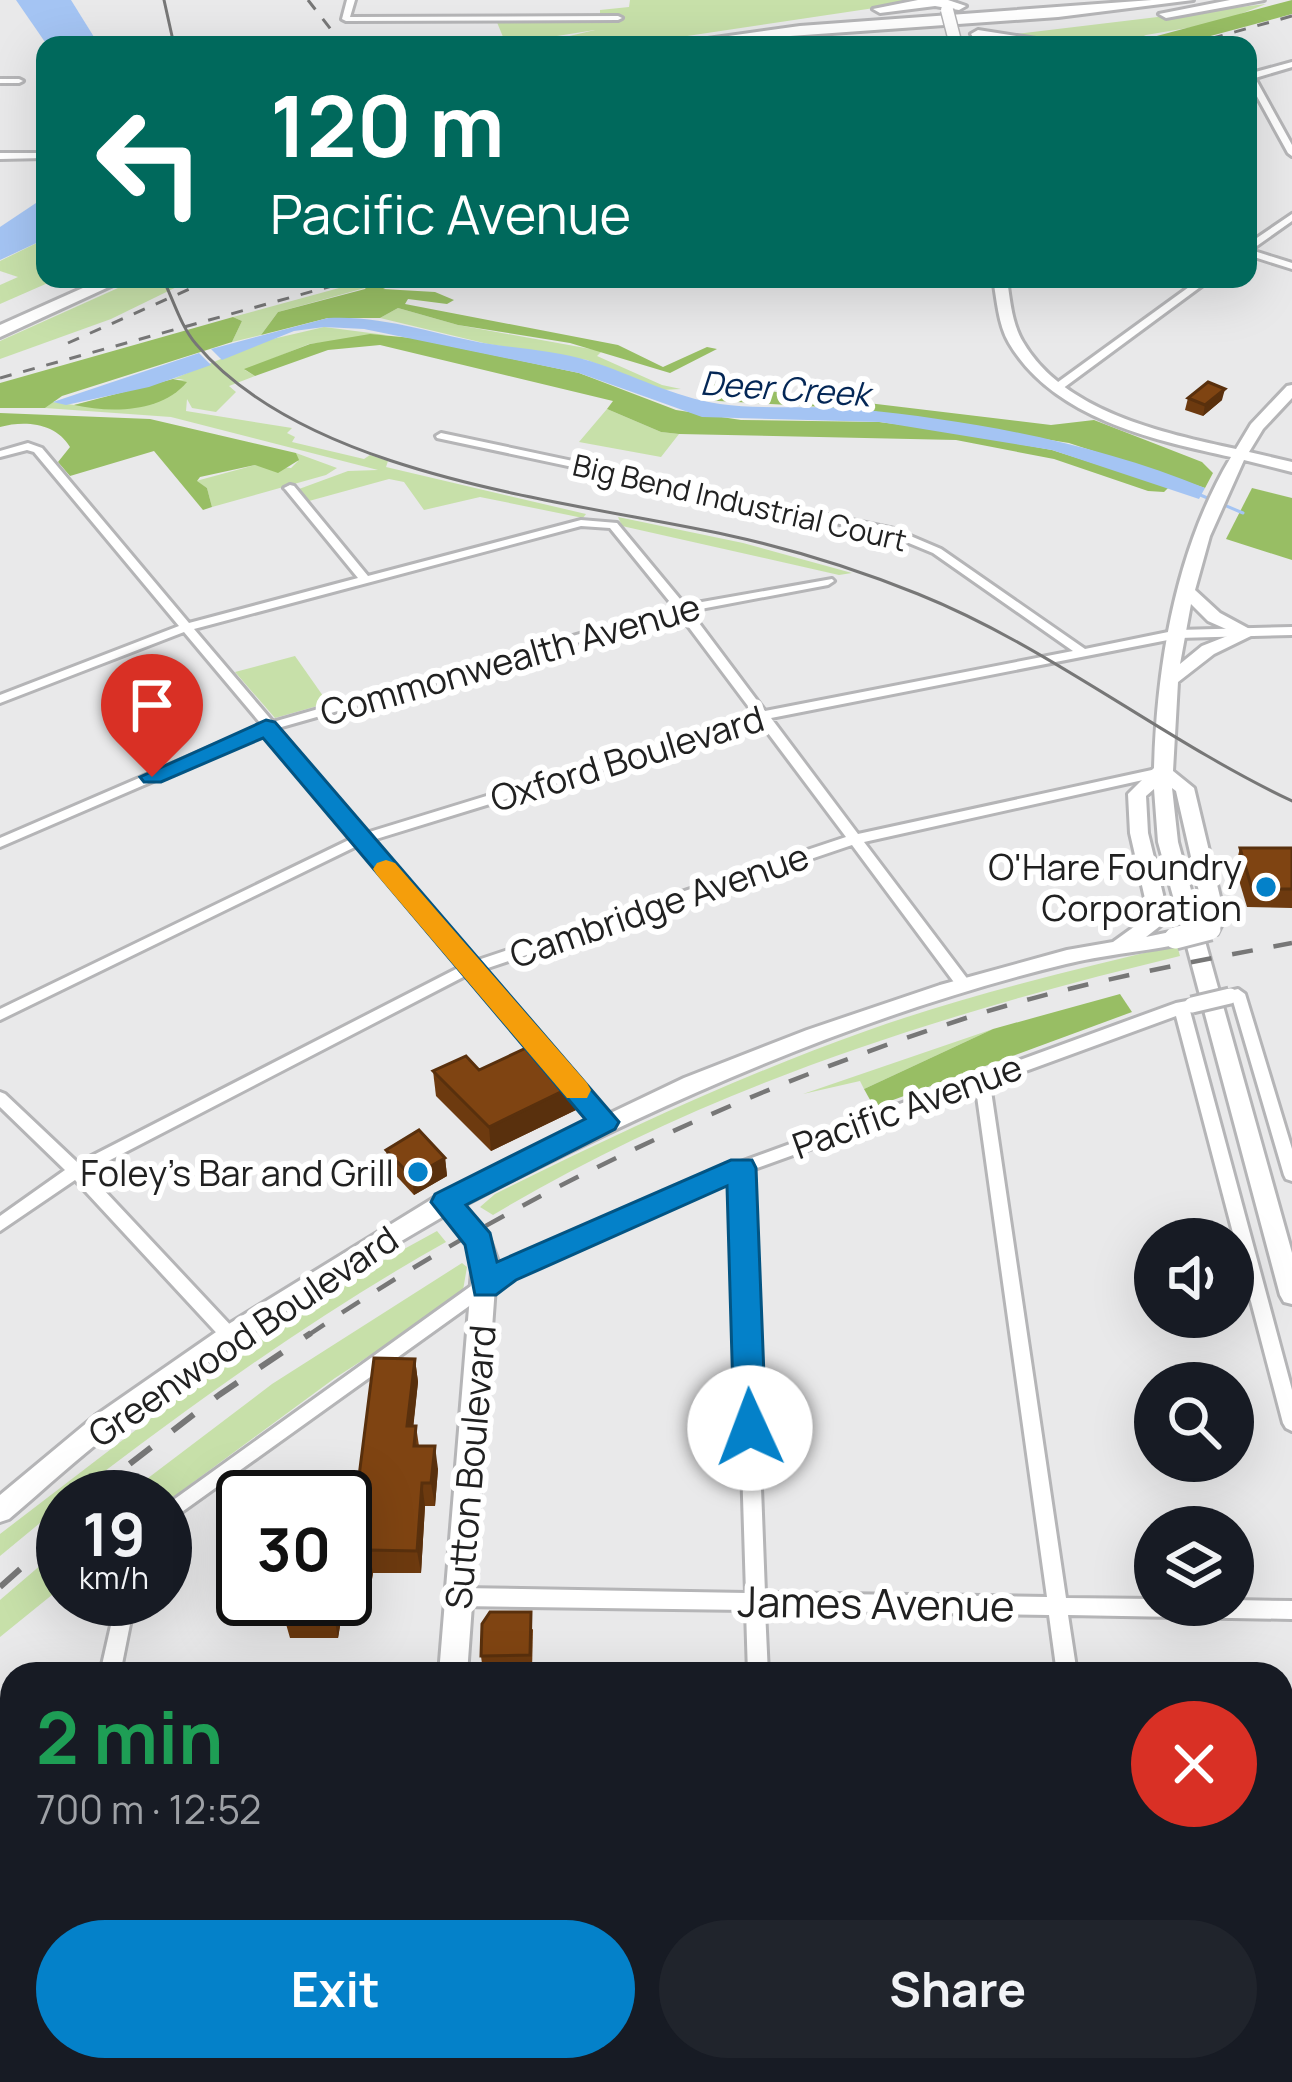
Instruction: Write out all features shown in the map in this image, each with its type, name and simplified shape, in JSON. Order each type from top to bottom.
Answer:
[{"type":"highway","points":[[748,36],[1186,0]]},
{"type":"highway","points":[[881,36],[1117,19],[1257,0]]},
{"type":"highway","points":[[724,36],[952,4]]},
{"type":"highway","points":[[938,32],[1000,36]]},
{"type":"highway","points":[[0,313],[78,288]]},
{"type":"highway","points":[[0,332],[79,288]]},
{"type":"main road","points":[[952,4],[964,36]]},
{"type":"main road","points":[[952,4],[955,36]]},
{"type":"main road","points":[[1002,288],[1015,340],[1031,364],[1058,387],[1138,427],[1292,467]]},
{"type":"main road","points":[[1289,394],[1241,454],[1205,532],[1186,590],[1160,772],[1168,842],[1292,1295]]},
{"type":"main road","points":[[1186,590],[1206,612],[1249,633]]},
{"type":"main road","points":[[1172,678],[1208,650],[1249,633]]},
{"type":"main road","points":[[1160,772],[1137,794],[1139,832],[1159,919],[1173,939]]},
{"type":"main road","name":"Greenwood Boulevard","points":[[0,1511],[116,1414],[230,1336],[445,1202],[604,1122],[786,1044],[964,986],[1210,929],[1216,918],[1185,788],[1160,772]]},
{"type":"main road","points":[[1117,947],[1159,919]]},
{"type":"main road","name":"Sutton Boulevard","points":[[445,1202],[480,1241],[485,1286],[454,1662]]},
{"type":"street","points":[[351,0],[346,19],[618,18]]},
{"type":"street","points":[[1257,74],[1292,64]]},
{"type":"street","points":[[0,81],[19,81]]},
{"type":"street","points":[[1257,90],[1292,153]]},
{"type":"street","points":[[0,156],[36,156]]},
{"type":"street","points":[[1257,243],[1292,217]]},
{"type":"street","points":[[1257,253],[1292,266]]},
{"type":"street","points":[[1058,387],[1194,288]]},
{"type":"street","name":"Big Bend Industrial Court","points":[[441,436],[890,531],[937,551],[1080,650]]},
{"type":"street","points":[[0,454],[28,446],[38,450],[266,728],[604,1122]]},
{"type":"street","points":[[290,488],[365,580]]},
{"type":"street","points":[[0,682],[6,697],[183,628],[600,521],[623,532],[964,986]]},
{"type":"street","name":"Commonwealth Avenue","points":[[0,843],[266,728],[682,608],[828,581]]},
{"type":"street","name":"Oxford Boulevard","points":[[0,1015],[361,838],[762,716],[1178,634],[1292,631]]},
{"type":"street","name":"Cambridge Avenue","points":[[0,1225],[76,1172],[469,969],[855,839],[1160,772]]},
{"type":"street","name":"Pacific Avenue","points":[[192,1497],[505,1271],[741,1168],[1186,1006],[1234,995],[1292,1175]]},
{"type":"street","points":[[1186,1006],[1292,1423]]},
{"type":"street","points":[[982,1079],[1065,1662]]},
{"type":"street","points":[[0,1099],[76,1172],[230,1336]]},
{"type":"street","points":[[741,1168],[758,1662]]},
{"type":"street","name":"James Avenue","points":[[460,1597],[1292,1610]]},
{"type":"street","points":[[113,1662],[120,1626]]},
{"type":"green space","points":[[630,0],[928,0],[687,36],[569,36],[595,30],[503,36],[496,20],[600,19],[600,10],[629,7]]},
{"type":"green space","points":[[1292,0],[1292,14],[1210,36],[1157,36]]},
{"type":"green space","points":[[1266,4],[1217,23],[1144,36],[1015,34]]},
{"type":"green space","points":[[36,243],[36,288],[0,304],[0,285],[18,277],[0,271],[0,261]]},
{"type":"green space","points":[[118,288],[175,288],[111,319],[0,359],[0,341]]},
{"type":"green space","points":[[339,288],[365,288],[278,312],[261,335],[232,342],[242,321],[233,317]]},
{"type":"green space","points":[[365,289],[435,292],[454,300],[447,304],[408,299],[405,304],[618,345],[663,367],[707,347],[717,349],[670,373],[570,343],[458,325],[398,308],[380,318],[328,318],[261,335],[278,312]]},
{"type":"green space","points":[[398,308],[458,325],[602,351],[597,356],[681,389],[661,390],[587,360],[488,344],[380,318]]},
{"type":"green space","points":[[233,317],[242,321],[232,342],[62,396],[45,408],[0,408],[0,383]]},
{"type":"green space","points":[[324,327],[386,335],[309,344],[245,370],[255,376],[229,386],[236,392],[216,412],[192,408],[187,399],[186,411],[292,428],[287,433],[295,437],[292,442],[364,459],[370,455],[388,461],[386,467],[586,514],[583,518],[480,497],[424,510],[404,482],[389,479],[309,501],[299,489],[348,471],[378,470],[171,417],[45,408],[53,402],[74,405],[184,379],[173,379],[264,341]]},
{"type":"green space","points":[[370,334],[412,338],[579,373],[676,410],[741,420],[879,422],[936,429],[1052,450],[1169,487],[1164,492],[1148,491],[1054,459],[956,440],[661,432],[607,409],[613,401],[380,345],[328,350],[255,376],[244,369],[310,344]]},
{"type":"green space","points":[[173,379],[187,382],[150,405],[104,409],[74,405]]},
{"type":"green space","points":[[710,384],[1051,425],[1094,420],[1202,462],[1213,473],[1205,488],[1069,443],[859,409],[700,400]]},
{"type":"green space","points":[[607,409],[661,432],[679,434],[661,457],[579,442]]},
{"type":"green space","points":[[0,413],[150,419],[296,453],[299,460],[278,473],[255,465],[200,477],[197,481],[207,488],[212,507],[203,510],[154,451],[70,476],[58,462],[70,447],[64,439],[39,425],[0,427]]},
{"type":"green space","points":[[296,453],[337,468],[212,507],[207,488],[196,481],[255,465],[291,468],[298,461]]},
{"type":"green space","points":[[1252,488],[1292,498],[1292,560],[1226,539]]},
{"type":"green space","points":[[618,517],[743,543],[852,573],[839,575],[622,526]]},
{"type":"green space","points":[[295,656],[328,703],[275,718],[235,672]]},
{"type":"green space","points":[[1177,945],[1180,956],[1001,1003],[826,1060],[656,1129],[493,1215],[480,1207],[495,1194],[632,1128],[819,1048],[981,995]]},
{"type":"green space","points":[[1120,994],[1132,1012],[874,1107],[864,1089],[993,1029]]},
{"type":"green space","points":[[993,1029],[864,1089],[860,1081],[803,1094]]},
{"type":"green space","points":[[437,1231],[446,1242],[301,1331],[107,1470],[84,1470],[222,1364],[344,1282]]},
{"type":"green space","points":[[462,1263],[467,1267],[462,1296],[335,1378],[192,1483],[192,1470],[159,1470],[272,1384]]},
{"type":"green space","points":[[36,1506],[36,1526],[0,1556],[0,1534]]},
{"type":"green space","points":[[36,1569],[36,1608],[0,1637],[0,1600]]},
{"type":"water","points":[[16,0],[71,0],[93,36],[41,36]]},
{"type":"water","points":[[36,203],[36,243],[0,260],[0,227]]},
{"type":"water","points":[[328,318],[390,323],[565,355],[720,404],[857,409],[990,427],[1121,458],[1205,488],[1199,499],[1052,450],[880,422],[702,417],[579,373],[364,329],[294,331],[222,360],[211,349]]},
{"type":"water","points":[[199,353],[211,365],[149,387],[66,405],[53,402]]},
{"type":"building","points":[[1208,382],[1225,389],[1205,405],[1188,398]]},
{"type":"building","points":[[1240,848],[1292,848],[1292,889],[1252,889]]},
{"type":"building","points":[[539,1042],[577,1084],[489,1127],[433,1071],[466,1056],[479,1070]]},
{"type":"building","points":[[419,1130],[445,1158],[412,1177],[386,1150]]},
{"type":"building","points":[[374,1358],[415,1359],[407,1426],[416,1426],[414,1446],[435,1446],[431,1483],[422,1483],[417,1551],[372,1550],[372,1470],[360,1470]]},
{"type":"building","points":[[490,1612],[531,1612],[530,1655],[481,1656],[482,1624]]},
{"type":"waterway","name":"Deer Creek","points":[[1198,494],[1243,513]]},
{"type":"tram line","points":[[164,0],[172,36]]},
{"type":"tram line","points":[[167,288],[196,344],[244,389],[303,425],[371,454],[443,476],[751,541],[895,585],[1014,640],[1292,801]]},
{"type":"railway","points":[[308,0],[336,36]]},
{"type":"railway","points":[[1220,36],[1292,16]]},
{"type":"railway","points":[[68,343],[192,288]]},
{"type":"railway","points":[[0,378],[325,288]]},
{"type":"railway","points":[[307,1336],[542,1195],[791,1081],[1044,995],[1292,943]]},
{"type":"railway","points":[[122,1470],[219,1395],[311,1333]]},
{"type":"railway","points":[[0,1587],[36,1555]]},
{"type":"slow traffic","points":[[386,869],[577,1090]]},
{"type":"place","name":"O'Hare Foundry Corporation","points":[[1266,887]]},
{"type":"place","name":"Foley's Bar and Grill","points":[[418,1172]]},
{"type":"route","points":[[152,777],[266,728],[604,1122],[445,1202],[480,1241],[485,1286],[505,1271],[741,1168],[750,1428]]}]
